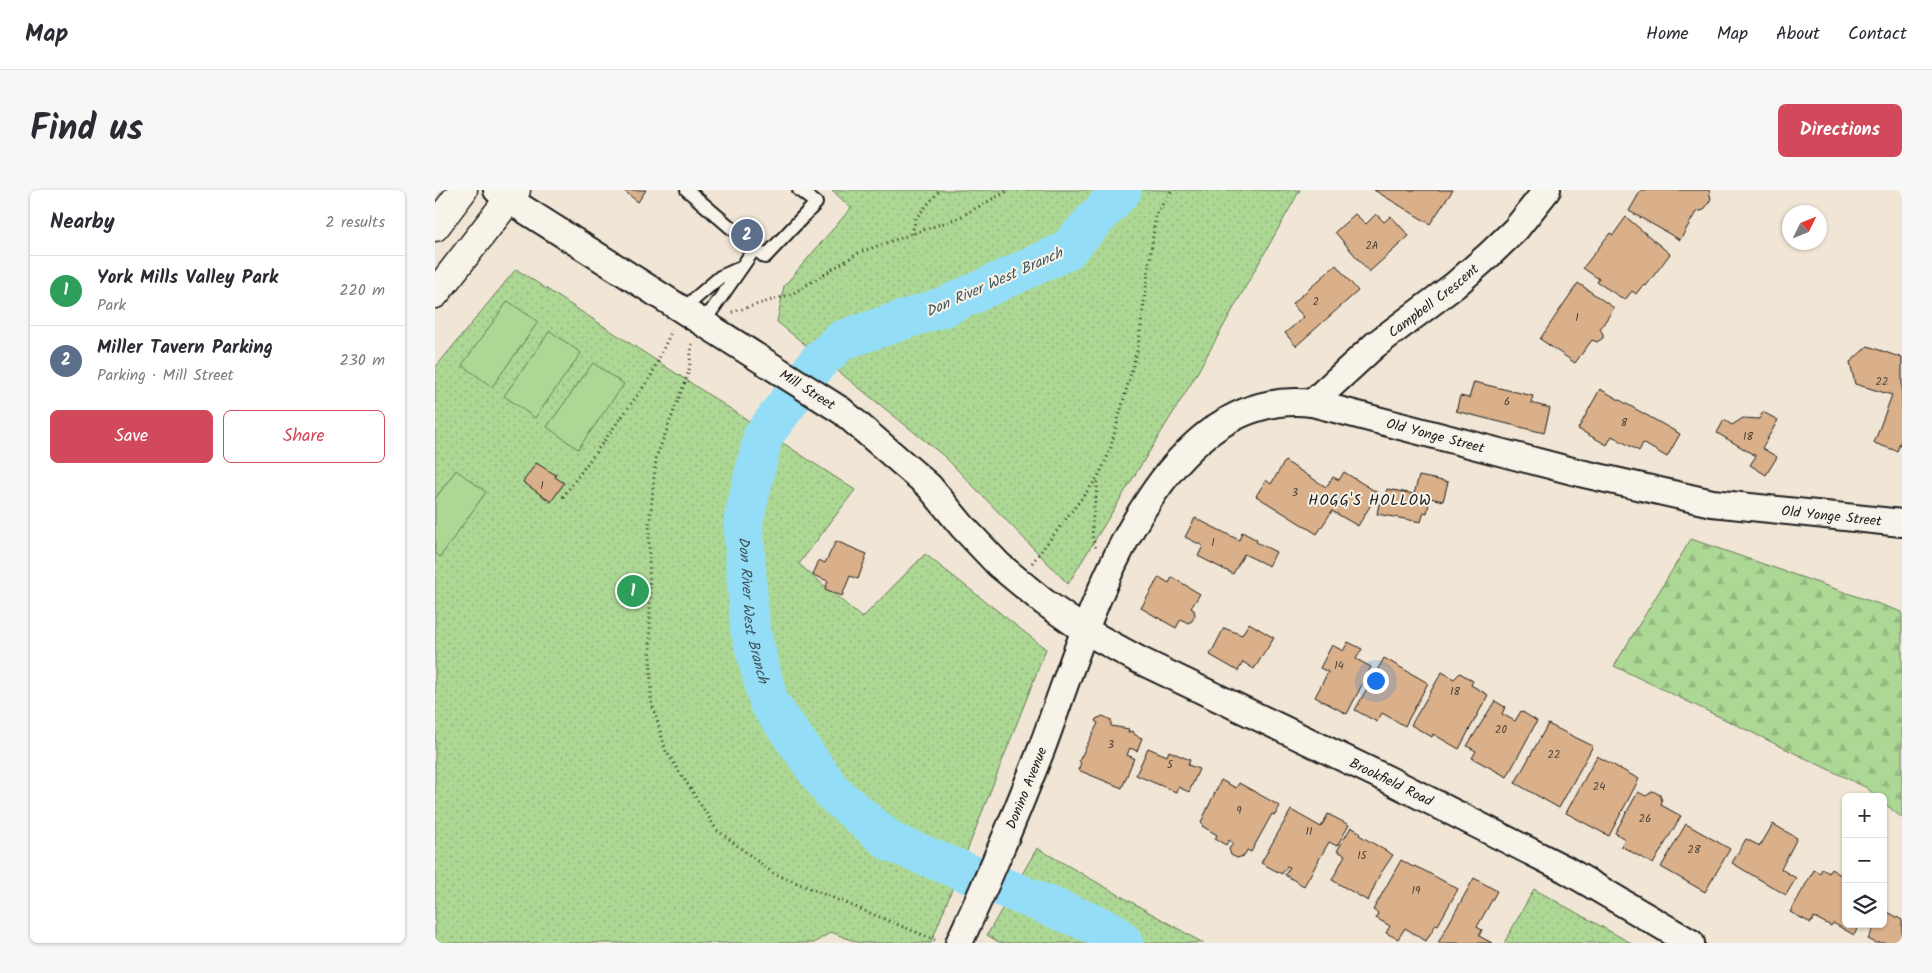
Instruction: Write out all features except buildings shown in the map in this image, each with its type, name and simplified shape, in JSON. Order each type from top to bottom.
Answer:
[{"type":"main road","points":[[435,227],[463,190]]},
{"type":"main road","points":[[435,294],[507,193]]},
{"type":"street","name":"Campbell Crescent","points":[[1312,403],[1375,345],[1455,285],[1489,255],[1516,229],[1547,190]]},
{"type":"street","name":"Mill Street","points":[[507,193],[692,325],[737,344],[841,411],[929,486],[984,550],[1017,581],[1084,630]]},
{"type":"street","name":"Old Yonge Street","points":[[1084,630],[1137,519],[1172,470],[1214,427],[1248,410],[1272,404],[1312,403],[1580,473],[1712,503],[1902,523]]},
{"type":"street","name":"Donino Avenue","points":[[959,943],[999,854],[1043,744],[1084,630]]},
{"type":"street","name":"Brookfield Road","points":[[1084,630],[1139,660],[1387,779],[1565,869],[1691,943]]},
{"type":"lane","points":[[687,190],[765,257],[817,203],[799,190]]},
{"type":"lane","points":[[692,325],[710,313],[732,284],[738,269],[755,248]]},
{"type":"lane","points":[[692,325],[691,302],[720,277],[738,269]]},
{"type":"path","points":[[912,234],[916,218],[941,190]]},
{"type":"path","points":[[563,497],[650,378],[692,325],[792,294],[860,252],[958,218],[1009,190]]},
{"type":"path","points":[[1017,581],[1098,477],[1109,452],[1138,347],[1157,214],[1171,190]]},
{"type":"path","points":[[692,325],[693,343],[689,371],[656,458],[649,530],[651,700],[666,751],[717,830],[773,872],[943,943]]},
{"type":"path","points":[[1097,550],[1092,540],[1092,530],[1097,500],[1098,477]]},
{"type":"green space","points":[[832,190],[1300,190],[1192,382],[1068,584],[945,457],[777,322],[784,286],[851,208]]},
{"type":"green space","points":[[516,269],[855,490],[799,564],[862,618],[925,554],[1046,649],[931,943],[859,943],[831,932],[814,943],[435,943],[435,368]]},
{"type":"green space","points":[[508,301],[538,322],[492,387],[462,365]]},
{"type":"green space","points":[[550,331],[581,353],[535,418],[504,396]]},
{"type":"green space","points":[[593,363],[624,384],[578,449],[547,427]]},
{"type":"green space","points":[[456,470],[486,492],[440,557],[435,553],[435,499]]},
{"type":"green space","points":[[1691,539],[1902,612],[1902,818],[1887,805],[1887,793],[1873,793],[1867,788],[1614,666]]},
{"type":"green space","points":[[1037,848],[1203,943],[1000,943],[987,935]]},
{"type":"green space","points":[[1534,889],[1631,943],[1504,943]]},
{"type":"waterway","name":"Don River West Branch","points":[[1122,190],[1066,251],[946,306],[842,340],[818,362],[763,436],[743,523],[750,629],[769,703],[833,793],[891,842],[1111,931],[1124,943]]},
{"type":"place","name":"Miller Tavern Parking","points":[[747,235]]},
{"type":"place","name":"York Mills Valley Park","points":[[633,591]]},
{"type":"district","name":"HOGG'S HOLLOW","points":[[1370,500]]}]
